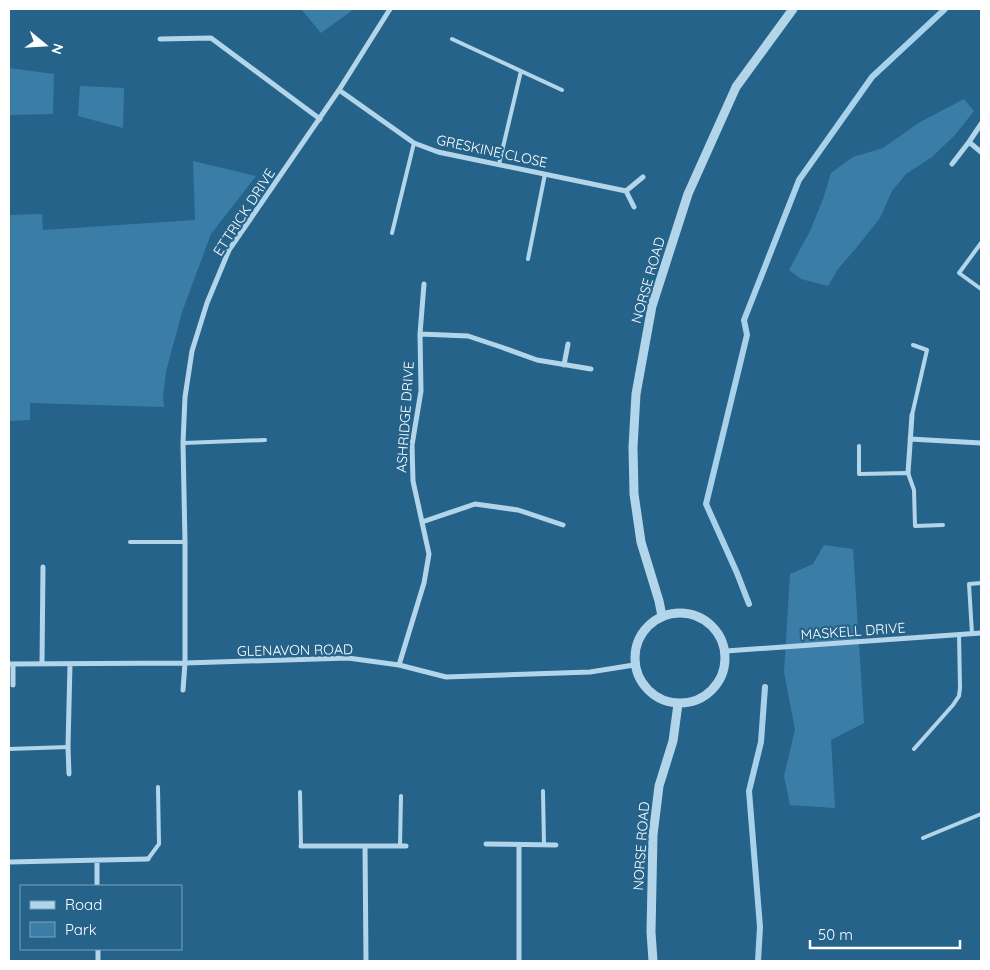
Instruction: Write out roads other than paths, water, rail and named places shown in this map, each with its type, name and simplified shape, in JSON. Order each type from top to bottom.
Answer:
[{"type":"street","name":"ETTRICK DRIVE","points":[[184,690],[185,542],[183,443],[185,397],[192,351],[207,303],[229,250],[320,119],[390,9]]},
{"type":"street","name":"NORSE ROAD","points":[[662,616],[641,542],[634,485],[633,447],[636,394],[652,306],[688,194],[736,86],[793,9]]},
{"type":"street","points":[[160,39],[212,38],[320,119]]},
{"type":"street","name":"GRESKINE CLOSE","points":[[339,90],[414,143],[438,152],[626,191]]},
{"type":"street","points":[[952,164],[981,124]]},
{"type":"street","points":[[969,142],[981,152]]},
{"type":"street","points":[[634,207],[626,191],[643,177]]},
{"type":"street","name":"ASHRIDGE DRIVE","points":[[399,665],[424,583],[429,554],[413,480],[412,445],[421,391],[420,334],[424,284]]},
{"type":"street","points":[[420,334],[468,336],[502,346],[536,360],[591,369]]},
{"type":"street","points":[[564,364],[568,344]]},
{"type":"street","points":[[908,473],[912,415]]},
{"type":"street","points":[[910,439],[981,443]]},
{"type":"street","points":[[422,522],[475,504],[518,510],[562,525]]},
{"type":"street","points":[[42,663],[43,567]]},
{"type":"street","points":[[682,612],[708,621],[720,635],[726,651],[724,673],[710,693],[695,702],[678,704],[659,699],[642,684],[634,665],[636,646],[645,628],[662,616],[682,612]]},
{"type":"street","name":"MASKELL DRIVE","points":[[726,651],[981,633]]},
{"type":"street","name":"GLENAVON ROAD","points":[[13,685],[11,664],[185,663],[348,658],[399,665],[446,677],[590,672],[634,665]]},
{"type":"street","points":[[68,774],[70,664]]},
{"type":"street","name":"NORSE ROAD","points":[[653,961],[651,932],[652,835],[659,786],[672,741],[678,704]]},
{"type":"street","points":[[486,844],[556,845]]},
{"type":"street","points":[[519,845],[519,961]]},
{"type":"street","points":[[302,846],[406,846]]},
{"type":"street","points":[[364,846],[366,961]]},
{"type":"street","points":[[9,862],[148,859]]},
{"type":"street","points":[[96,861],[97,885]]},
{"type":"lane","points":[[452,39],[562,90]]},
{"type":"lane","points":[[499,164],[521,71]]},
{"type":"lane","points":[[392,232],[414,143]]},
{"type":"lane","points":[[528,259],[545,174]]},
{"type":"lane","points":[[981,243],[959,273],[981,289]]},
{"type":"lane","points":[[912,415],[926,350],[913,345]]},
{"type":"lane","points":[[183,443],[264,440]]},
{"type":"lane","points":[[859,446],[858,474],[908,473],[914,490],[915,526],[943,525]]},
{"type":"lane","points":[[130,542],[185,542]]},
{"type":"lane","points":[[972,634],[969,584],[981,583]]},
{"type":"lane","points":[[914,749],[959,696],[959,634]]},
{"type":"lane","points":[[9,749],[68,747]]},
{"type":"lane","points":[[148,859],[159,844],[158,787]]},
{"type":"lane","points":[[543,791],[544,845]]},
{"type":"lane","points":[[300,792],[302,846]]},
{"type":"lane","points":[[400,846],[401,796]]},
{"type":"lane","points":[[923,838],[981,814]]},
{"type":"waterway","points":[[749,604],[706,504],[747,335],[744,320],[799,180],[872,77],[945,9]]},
{"type":"waterway","points":[[758,961],[760,927],[749,791],[761,742],[765,687]]}]
